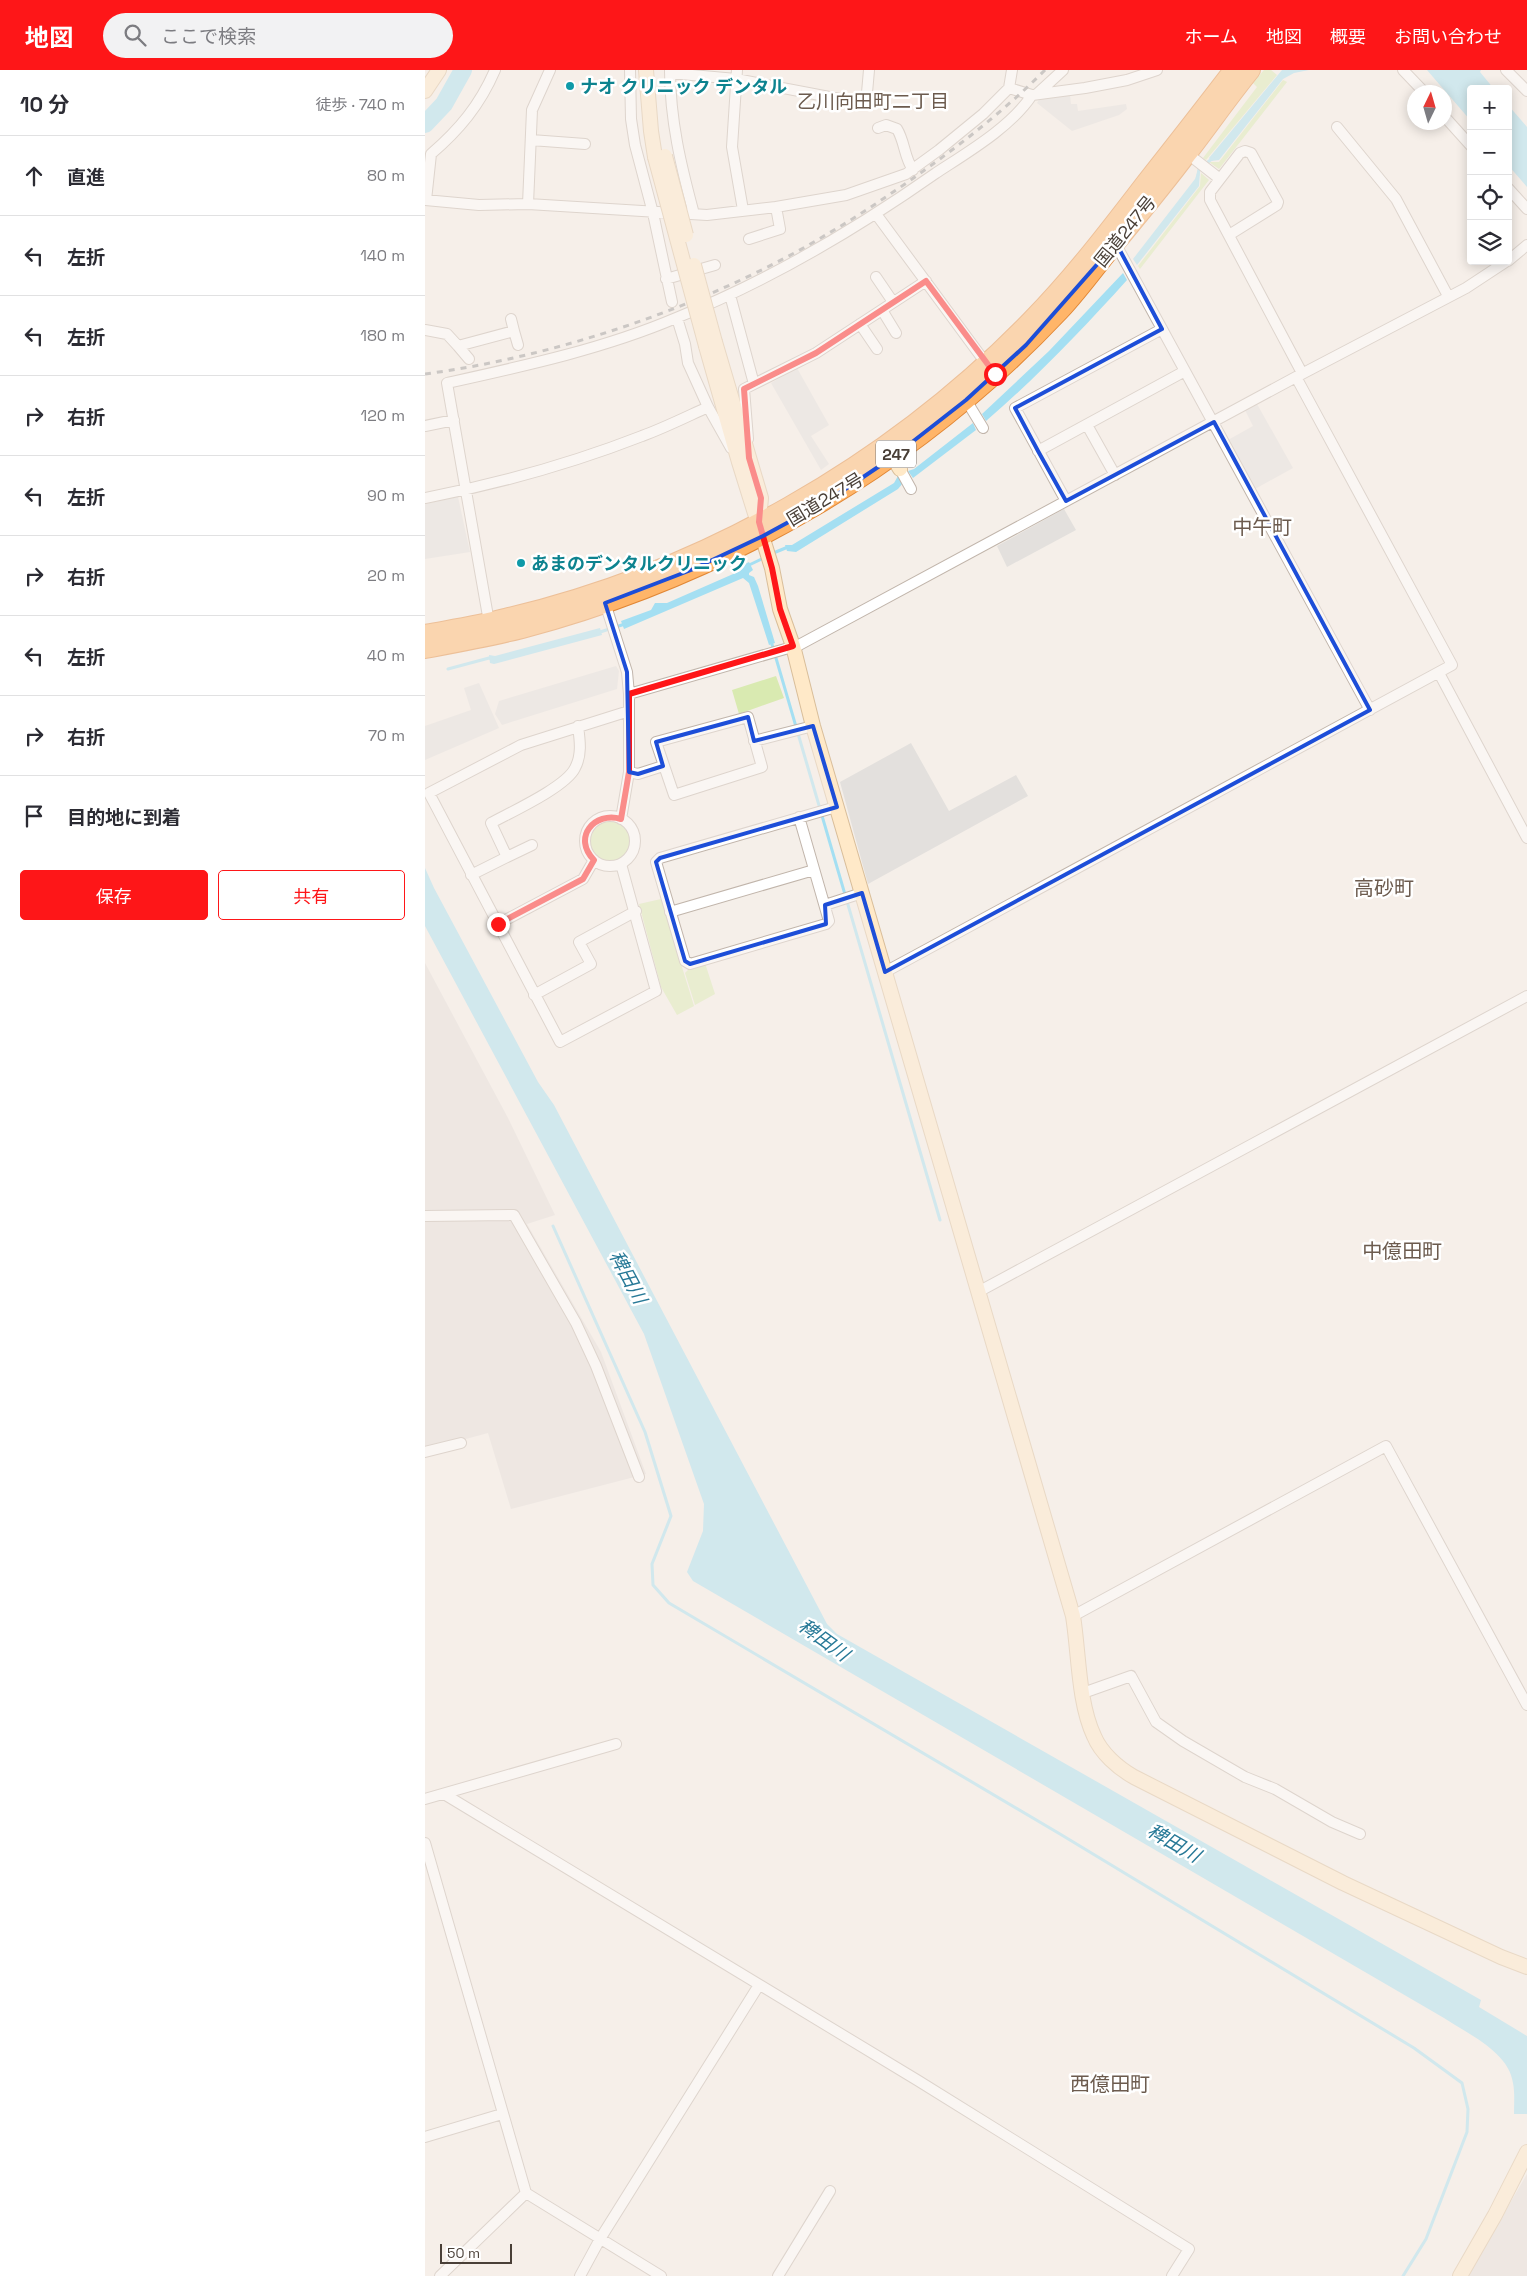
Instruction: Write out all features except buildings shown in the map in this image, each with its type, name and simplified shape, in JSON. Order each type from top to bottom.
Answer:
[{"type":"highway","name":"国道247号","points":[[425,649],[607,611],[763,536],[896,463],[970,407],[991,369],[1031,321],[1079,268],[1193,159],[1244,72]]},
{"type":"highway","name":"国道247号","points":[[1111,238],[1244,72]]},
{"type":"highway","name":"国道247号","points":[[425,634],[489,622],[621,583],[710,547],[763,536],[832,480],[886,444],[944,399],[991,369]]},
{"type":"street","points":[[425,91],[439,70]]},
{"type":"street","points":[[495,70],[477,105],[462,125],[431,154],[426,200],[707,215],[776,207],[846,195],[913,170],[983,114],[1009,88],[1012,70]]},
{"type":"street","points":[[528,204],[533,110],[550,70]]},
{"type":"street","points":[[630,70],[631,119],[635,145],[653,213],[672,302]]},
{"type":"street","points":[[646,70],[651,131],[660,156],[744,460],[761,498],[763,536],[772,568],[787,648],[831,808],[852,896],[885,972],[1073,1616],[1083,1693],[1094,1737],[1103,1751],[1123,1771],[1133,1777],[1343,1883],[1501,1957],[1527,1967]]},
{"type":"street","points":[[655,70],[661,137],[660,156]]},
{"type":"street","points":[[694,214],[677,152],[670,71],[736,74],[866,104],[869,70]]},
{"type":"street","points":[[489,622],[447,383],[604,344],[677,318],[730,295],[811,252],[876,214],[977,145],[1022,110],[1035,95],[1063,70]]},
{"type":"street","points":[[1009,88],[1035,95],[1127,80],[1157,70]]},
{"type":"street","points":[[1403,70],[1417,85]]},
{"type":"street","points":[[1506,70],[1527,91]]},
{"type":"street","points":[[736,74],[732,147],[743,210]]},
{"type":"street","points":[[1452,124],[1467,141]]},
{"type":"street","points":[[878,128],[886,125],[897,129],[904,143],[907,162],[913,170]]},
{"type":"street","points":[[1337,127],[1397,199],[1448,296]]},
{"type":"street","points":[[531,140],[585,144]]},
{"type":"street","points":[[885,972],[1453,665],[1299,375],[1210,200],[1210,192],[1240,153],[1245,151],[1251,154],[1278,202],[1276,208],[1229,235]]},
{"type":"street","points":[[1193,159],[1220,179]]},
{"type":"street","points":[[1512,192],[1527,209]]},
{"type":"street","points":[[749,239],[780,229],[776,207]]},
{"type":"street","points":[[876,214],[991,369]]},
{"type":"street","points":[[1111,238],[1214,422],[1370,710]]},
{"type":"street","points":[[1512,258],[1527,245]]},
{"type":"street","points":[[667,279],[715,265]]},
{"type":"street","points":[[629,694],[799,645],[1299,375],[1481,280],[1502,265]]},
{"type":"street","points":[[876,277],[893,302]]},
{"type":"street","points":[[744,460],[744,389],[816,353],[926,281]]},
{"type":"street","points":[[730,295],[754,384]]},
{"type":"street","points":[[881,310],[897,333]]},
{"type":"street","points":[[677,318],[688,362],[708,407],[744,460]]},
{"type":"street","points":[[511,319],[518,345]]},
{"type":"street","points":[[860,324],[877,349]]},
{"type":"street","points":[[1066,501],[1015,408],[1162,329]]},
{"type":"street","points":[[425,330],[447,334],[469,359]]},
{"type":"street","points":[[458,346],[514,331]]},
{"type":"street","points":[[1038,451],[1185,371]]},
{"type":"street","points":[[425,498],[466,490],[533,472],[641,437],[708,407]]},
{"type":"street","points":[[970,407],[983,428]]},
{"type":"street","points":[[425,426],[454,420]]},
{"type":"street","points":[[1087,425],[1115,475]]},
{"type":"street","points":[[896,463],[911,489]]},
{"type":"street","points":[[607,611],[627,672],[629,694],[629,772],[621,819]]},
{"type":"street","points":[[1439,673],[1527,838]]},
{"type":"street","points":[[621,864],[656,991],[560,1042],[429,793],[521,745],[629,711]]},
{"type":"street","points":[[748,717],[755,741],[762,767],[674,795],[656,742],[748,717]]},
{"type":"street","points":[[507,857],[491,823],[564,782],[575,770],[581,744],[578,726]]},
{"type":"street","points":[[755,741],[808,727]]},
{"type":"street","points":[[629,772],[638,774],[663,766]]},
{"type":"street","points":[[799,817],[829,921],[826,924],[690,964],[685,961],[656,862],[659,858],[816,812],[831,808]]},
{"type":"street","points":[[605,817],[621,819],[632,830],[635,845],[632,853],[621,864],[604,865],[594,860],[587,849],[585,841],[591,826],[605,817]]},
{"type":"street","points":[[471,875],[532,845]]},
{"type":"street","points":[[498,924],[583,879],[594,860]]},
{"type":"street","points":[[670,912],[815,870]]},
{"type":"street","points":[[825,905],[852,896]]},
{"type":"street","points":[[534,995],[591,964],[579,942],[635,911]]},
{"type":"street","points":[[978,1292],[1527,996]]},
{"type":"street","points":[[425,1216],[515,1215],[576,1323],[596,1366],[639,1477]]},
{"type":"street","points":[[425,1452],[461,1443]]},
{"type":"street","points":[[1073,1616],[1386,1446],[1527,1705]]},
{"type":"street","points":[[1083,1693],[1131,1676],[1155,1722],[1183,1741],[1245,1777],[1269,1785],[1332,1822],[1360,1834]]},
{"type":"street","points":[[425,1799],[616,1744]]},
{"type":"street","points":[[1119,1777],[1133,1777]]},
{"type":"street","points":[[443,1794],[917,2080],[1189,2248],[1172,2276]]},
{"type":"street","points":[[425,1843],[526,2194],[661,2276]]},
{"type":"street","points":[[580,2276],[600,2239],[759,1985]]},
{"type":"street","points":[[425,2137],[502,2114]]},
{"type":"street","points":[[1460,2276],[1495,2215],[1527,2152]]},
{"type":"street","points":[[778,2276],[830,2191]]},
{"type":"street","points":[[440,2276],[526,2194]]},
{"type":"highlighted area","points":[[1116,243],[1162,329],[1015,408],[1038,451],[1066,501],[1214,422],[1370,710],[885,972],[862,893],[825,905],[826,924],[690,964],[685,961],[656,862],[660,858],[837,807],[813,726],[754,741],[748,717],[656,742],[663,766],[638,774],[629,772],[627,672],[605,603],[691,570],[763,536],[829,500],[893,457],[966,400],[1026,345]]},
{"type":"shaded area","points":[[1070,95],[1071,104],[1077,104],[1078,111],[1126,104],[1127,109],[1119,115],[1072,131],[1037,103],[1040,98]]},
{"type":"shaded area","points":[[797,368],[829,425],[811,436],[829,464],[821,470],[771,383]]},
{"type":"shaded area","points":[[1257,404],[1293,468],[1255,489],[1228,440],[1253,426],[1245,410]]},
{"type":"shaded area","points":[[458,497],[470,552],[425,559],[425,504]]},
{"type":"shaded area","points":[[1064,509],[1076,530],[1007,567],[997,546]]},
{"type":"shaded area","points":[[616,666],[619,671],[617,689],[502,725],[495,714],[499,701]]},
{"type":"shaded area","points":[[479,683],[499,728],[425,760],[425,726],[471,710],[464,688]]},
{"type":"shaded area","points":[[911,743],[949,811],[1016,775],[1028,796],[868,884],[840,782]]},
{"type":"shaded area","points":[[425,963],[508,1118],[555,1215],[527,1224],[601,1352],[646,1474],[511,1509],[488,1433],[425,1450]]},
{"type":"shaded area","points":[[1527,2174],[1527,2276],[1468,2276],[1485,2246]]},
{"type":"green space","points":[[1264,70],[1271,70],[1277,75],[1206,160],[1203,158],[1257,87],[1253,83]]},
{"type":"green space","points":[[1283,80],[1287,82],[1219,169],[1209,162],[1219,162]]},
{"type":"green space","points":[[1201,173],[1209,180],[1140,269],[1138,266],[1200,186]]},
{"type":"green space","points":[[776,676],[784,698],[739,714],[732,690]]},
{"type":"green space","points":[[606,819],[614,819],[625,825],[631,840],[625,855],[614,861],[606,861],[595,855],[589,844],[589,836],[595,825]]},
{"type":"green space","points":[[661,899],[694,1006],[677,1015],[661,987],[639,904]]},
{"type":"green space","points":[[705,963],[715,994],[695,1005],[685,973],[689,969]]},
{"type":"water","points":[[1282,70],[1309,70],[1294,73],[1283,79],[1219,160],[1211,161],[1209,158]]},
{"type":"water","points":[[1427,70],[1481,70],[1480,72],[1491,85],[1467,85],[1467,116],[1452,99],[1452,85],[1440,85]]},
{"type":"water","points":[[1512,110],[1527,127],[1527,187],[1512,170]]},
{"type":"water","points":[[1198,170],[1200,172],[1199,186],[1137,265],[1133,259],[1195,179]]},
{"type":"water","points":[[1123,273],[1127,280],[1093,317],[1041,371],[986,421],[982,414],[1049,351]]},
{"type":"water","points":[[973,423],[976,430],[913,478],[908,471],[914,469]]},
{"type":"water","points":[[898,476],[903,483],[898,489],[796,552],[787,551],[785,545],[792,545],[894,483]]},
{"type":"water","points":[[749,562],[753,570],[749,575],[754,577],[758,586],[775,643],[769,645],[749,583],[743,578],[624,629],[621,621],[651,610],[655,603],[667,603],[740,571]]},
{"type":"water","points":[[600,628],[602,635],[494,664],[490,663],[489,655],[495,656]]},
{"type":"water","points":[[425,868],[538,1082],[554,1105],[827,1624],[837,1634],[1481,2000],[1479,2007],[1527,2036],[1527,2114],[1514,2114],[1514,2091],[1510,2072],[1496,2053],[1475,2037],[693,1581],[687,1572],[703,1531],[704,1504],[644,1334],[425,926]]},
{"type":"waterway","name":"稗田川","points":[[425,124],[444,104],[463,70]]},
{"type":"waterway","points":[[1198,175],[1199,169],[1213,158]]},
{"type":"waterway","points":[[771,554],[788,547]]},
{"type":"waterway","points":[[747,566],[766,557]]},
{"type":"waterway","points":[[597,633],[625,624]]},
{"type":"waterway","points":[[771,641],[940,1220]]},
{"type":"waterway","points":[[448,669],[489,658],[492,659]]},
{"type":"waterway","points":[[553,1226],[645,1432],[671,1516],[652,1564],[653,1585],[669,1603],[1060,1834],[1414,2048],[1462,2083],[1468,2109],[1467,2132],[1426,2239],[1403,2276]]},
{"type":"railway","points":[[425,374],[476,366],[581,340],[685,304],[784,259],[829,233],[905,184],[978,130],[1045,70]]},
{"type":"place","name":"ナオ クリニック デンタル","points":[[570,86]]},
{"type":"place","name":"あまのデンタルクリニック","points":[[521,563]]},
{"type":"district","name":"乙川向田町二丁目","points":[[873,101]]},
{"type":"district","name":"中午町","points":[[1262,527]]},
{"type":"district","name":"高砂町","points":[[1384,888]]},
{"type":"district","name":"中億田町","points":[[1402,1251]]},
{"type":"district","name":"西億田町","points":[[1110,2084]]},
{"type":"route","points":[[498,924],[583,879],[594,860],[587,849],[585,841],[591,826],[597,820],[605,817],[613,816],[621,819],[629,772],[629,694],[793,646],[780,609],[772,568],[765,549],[759,522],[761,498],[749,458],[744,389],[816,353],[926,281],[995,374]]}]
